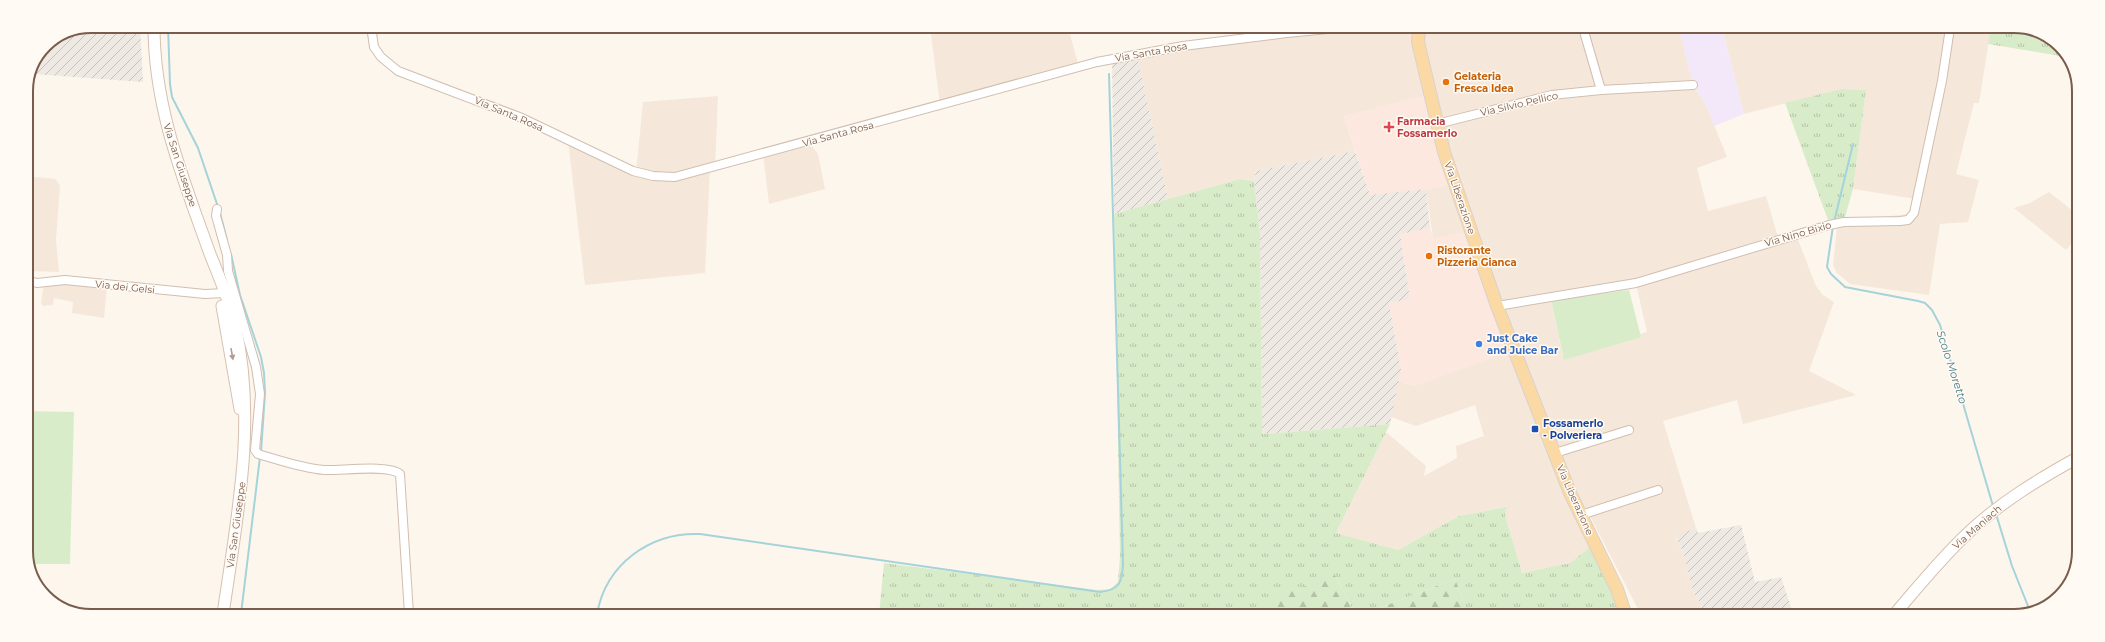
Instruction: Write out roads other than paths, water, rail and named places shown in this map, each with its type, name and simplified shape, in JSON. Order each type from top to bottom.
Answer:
[{"type":"main road","name":"Via Liberazione","points":[[1414,33],[1418,42]]},
{"type":"main road","name":"Via Liberazione","points":[[1418,33],[1418,42],[1437,124],[1455,184],[1497,306],[1570,493],[1617,590],[1624,609]]},
{"type":"street","name":"Via San Giuseppe","points":[[154,33],[156,71],[165,123],[211,255],[222,293],[235,324],[239,369],[246,396],[243,436],[243,484],[224,609]]},
{"type":"street","name":"Via Santa Rosa","points":[[372,33],[374,47],[381,57],[398,71],[522,118],[633,171],[653,176],[675,177],[703,171],[1096,62],[1183,46],[1287,33]]},
{"type":"street","points":[[1584,33],[1601,90]]},
{"type":"street","name":"Via Nino Bixio","points":[[1497,306],[1636,283],[1828,224],[1908,220],[1914,212],[1941,86],[1949,33]]},
{"type":"street","name":"Via Silvio Pellico","points":[[1437,124],[1507,105],[1552,95],[1601,90],[1693,85]]},
{"type":"street","points":[[217,209],[216,216],[228,255],[228,271],[256,367],[260,394],[255,448],[260,455],[296,465],[324,470],[365,469],[395,471],[400,474],[409,609]]},
{"type":"street","name":"Via dei Gelsi","points":[[33,282],[37,283],[65,280],[205,294],[222,293]]},
{"type":"street","points":[[239,369],[256,367]]},
{"type":"street","points":[[1555,453],[1629,430]]},
{"type":"street","name":"Via Maniach","points":[[1899,609],[1942,559],[1988,516],[2004,504],[2072,461]]},
{"type":"street","points":[[1581,515],[1658,490]]},
{"type":"waterway","points":[[168,33],[170,84],[172,97],[198,148],[218,207]]},
{"type":"waterway","points":[[598,609],[602,596],[610,580],[620,566],[633,554],[648,545],[664,539],[682,535],[700,534],[1100,592],[1111,589],[1118,584],[1122,577],[1123,565],[1109,74]]},
{"type":"waterway","name":"Scolo Moretto","points":[[1834,222],[1853,144]]},
{"type":"waterway","points":[[220,213],[227,240]]},
{"type":"waterway","name":"Scolo Moretto","points":[[1833,226],[1827,267],[1831,274],[1845,287],[1918,301],[1925,303],[1932,310],[1940,325],[1993,506]]},
{"type":"waterway","points":[[231,254],[240,295],[261,357],[264,373],[265,393],[261,452]]},
{"type":"waterway","points":[[242,609],[260,457]]},
{"type":"waterway","name":"Scolo Moretto","points":[[1996,514],[2012,566],[2028,607]]},
{"type":"place","name":"Gelateria Fresca Idea","points":[[1446,82]]},
{"type":"place","name":"Farmacia Fossamerlo","points":[[1389,127]]},
{"type":"place","name":"Ristorante Pizzeria Gianca","points":[[1429,256]]},
{"type":"place","name":"Just Cake and Juice Bar","points":[[1479,344]]},
{"type":"place","name":"Fossamerlo - Polveriera","points":[[1535,429]]}]
